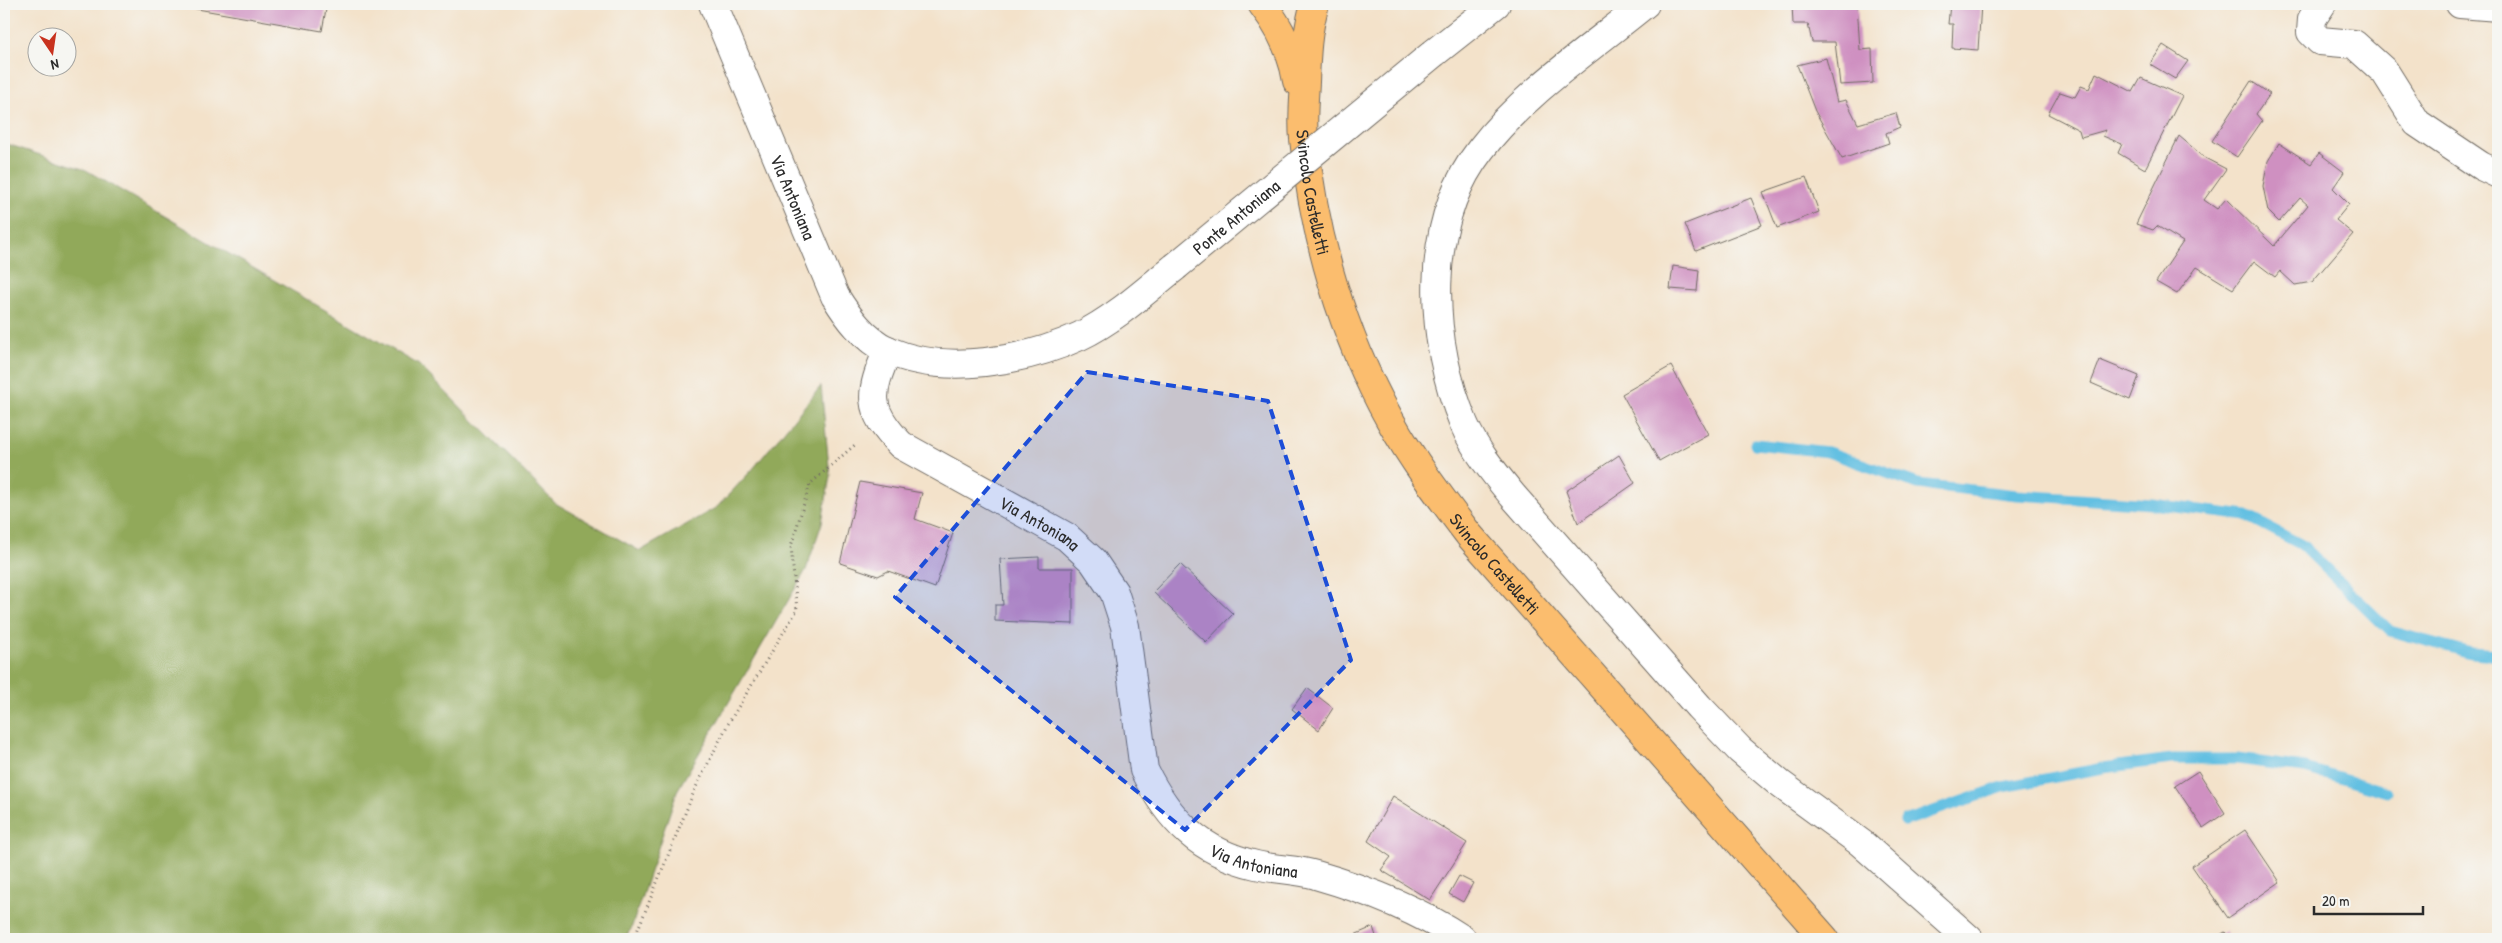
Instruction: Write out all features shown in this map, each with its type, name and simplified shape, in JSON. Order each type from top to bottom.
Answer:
[{"type":"main road","points":[[1262,4],[1276,22],[1289,48],[1304,114]]},
{"type":"main road","points":[[1304,114],[1306,35],[1315,4]]},
{"type":"main road","name":"Svincolo Castelletti","points":[[1304,114],[1303,138],[1317,218],[1334,292],[1360,359],[1390,420],[1426,477],[1469,535],[1826,939]]},
{"type":"street","name":"Via Antoniana","points":[[713,4],[835,296],[847,316],[866,336],[888,350],[874,382],[873,403],[883,426],[901,445],[1067,537],[1093,561],[1114,592],[1125,626],[1144,770],[1154,791],[1171,816],[1207,848],[1255,865],[1313,874],[1375,893],[1433,920],[1462,939]]},
{"type":"street","name":"Ponte Antoniana","points":[[888,350],[927,361],[986,363],[1030,354],[1080,335],[1122,310],[1496,4]]},
{"type":"street","points":[[1645,4],[1513,112],[1480,150],[1461,179],[1444,229],[1436,279],[1446,375],[1465,426],[1486,461],[1513,496],[1699,707],[1740,750],[1772,778],[1861,843],[1969,939]]},
{"type":"street","points":[[2322,4],[2312,19],[2311,32],[2320,41],[2354,44],[2385,72],[2418,123],[2481,166],[2498,174]]},
{"type":"street","points":[[2460,4],[2498,7]]},
{"type":"path","points":[[634,939],[695,789],[728,724],[796,610],[791,546],[810,484],[850,447],[883,426]]},
{"type":"highlighted area","points":[[1087,372],[1268,401],[1351,660],[1185,830],[895,597]]},
{"type":"green space","points":[[4,143],[86,170],[419,365],[555,503],[640,551],[717,507],[752,470],[821,386],[830,476],[822,523],[806,570],[677,791],[631,929],[624,939],[4,939]]},
{"type":"building","points":[[169,4],[327,4],[322,31]]},
{"type":"building","points":[[1792,4],[1857,4],[1860,50],[1872,49],[1873,83],[1840,85],[1835,42],[1812,42],[1808,24],[1793,24]]},
{"type":"building","points":[[1950,4],[1981,4],[1978,50],[1952,48],[1953,24],[1948,24]]},
{"type":"building","points":[[2163,45],[2188,61],[2175,79],[2150,64]]},
{"type":"building","points":[[1826,58],[1837,102],[1846,100],[1858,124],[1896,113],[1900,127],[1886,133],[1889,143],[1842,159],[1815,111],[1797,65]]},
{"type":"building","points":[[2096,73],[2133,92],[2141,78],[2182,96],[2145,169],[2118,153],[2122,144],[2103,136],[2106,130],[2081,137],[2079,130],[2048,114],[2060,92],[2075,97],[2081,86],[2089,89]]},
{"type":"building","points":[[2251,81],[2270,94],[2256,114],[2262,121],[2237,157],[2212,141]]},
{"type":"building","points":[[2179,136],[2205,158],[2226,169],[2204,200],[2217,209],[2226,199],[2274,246],[2308,205],[2300,198],[2279,222],[2268,211],[2263,186],[2268,161],[2279,143],[2311,164],[2319,153],[2344,172],[2333,188],[2349,204],[2336,220],[2353,234],[2312,282],[2295,285],[2280,271],[2275,277],[2254,261],[2233,289],[2197,267],[2177,294],[2156,282],[2183,242],[2157,226],[2153,230],[2136,224]]},
{"type":"building","points":[[1806,177],[1819,212],[1777,228],[1763,192]]},
{"type":"building","points":[[1751,198],[1762,225],[1696,251],[1685,224]]},
{"type":"building","points":[[1673,266],[1699,270],[1697,291],[1670,289]]},
{"type":"building","points":[[2100,360],[2139,376],[2130,400],[2091,383]]},
{"type":"building","points":[[1671,366],[1708,434],[1659,461],[1622,394]]},
{"type":"building","points":[[1619,455],[1635,483],[1578,523],[1566,491]]},
{"type":"building","points":[[860,482],[922,493],[915,519],[953,533],[935,588],[888,571],[878,576],[840,563]]},
{"type":"building","points":[[1039,557],[1039,568],[1073,568],[1073,624],[995,621],[995,605],[1003,605],[1000,559]]},
{"type":"building","points":[[1180,564],[1233,614],[1206,642],[1153,592]]},
{"type":"building","points":[[1307,688],[1333,708],[1319,730],[1292,709]]},
{"type":"building","points":[[2198,771],[2225,813],[2203,828],[2175,786]]},
{"type":"building","points":[[1393,796],[1467,843],[1430,900],[1381,870],[1391,857],[1368,841]]},
{"type":"building","points":[[2245,830],[2280,882],[2228,918],[2192,866]]},
{"type":"building","points":[[1459,876],[1473,883],[1463,902],[1449,894]]},
{"type":"building","points":[[1373,927],[1377,939],[1345,939]]},
{"type":"building","points":[[2225,932],[2229,939],[2213,939]]},
{"type":"waterway","points":[[1755,444],[1828,452],[1918,484],[2017,495],[2152,504],[2247,516],[2302,545],[2390,631],[2471,653],[2498,655]]},
{"type":"waterway","points":[[1905,821],[2003,787],[2103,768],[2172,759],[2237,759],[2305,768],[2387,792]]}]
